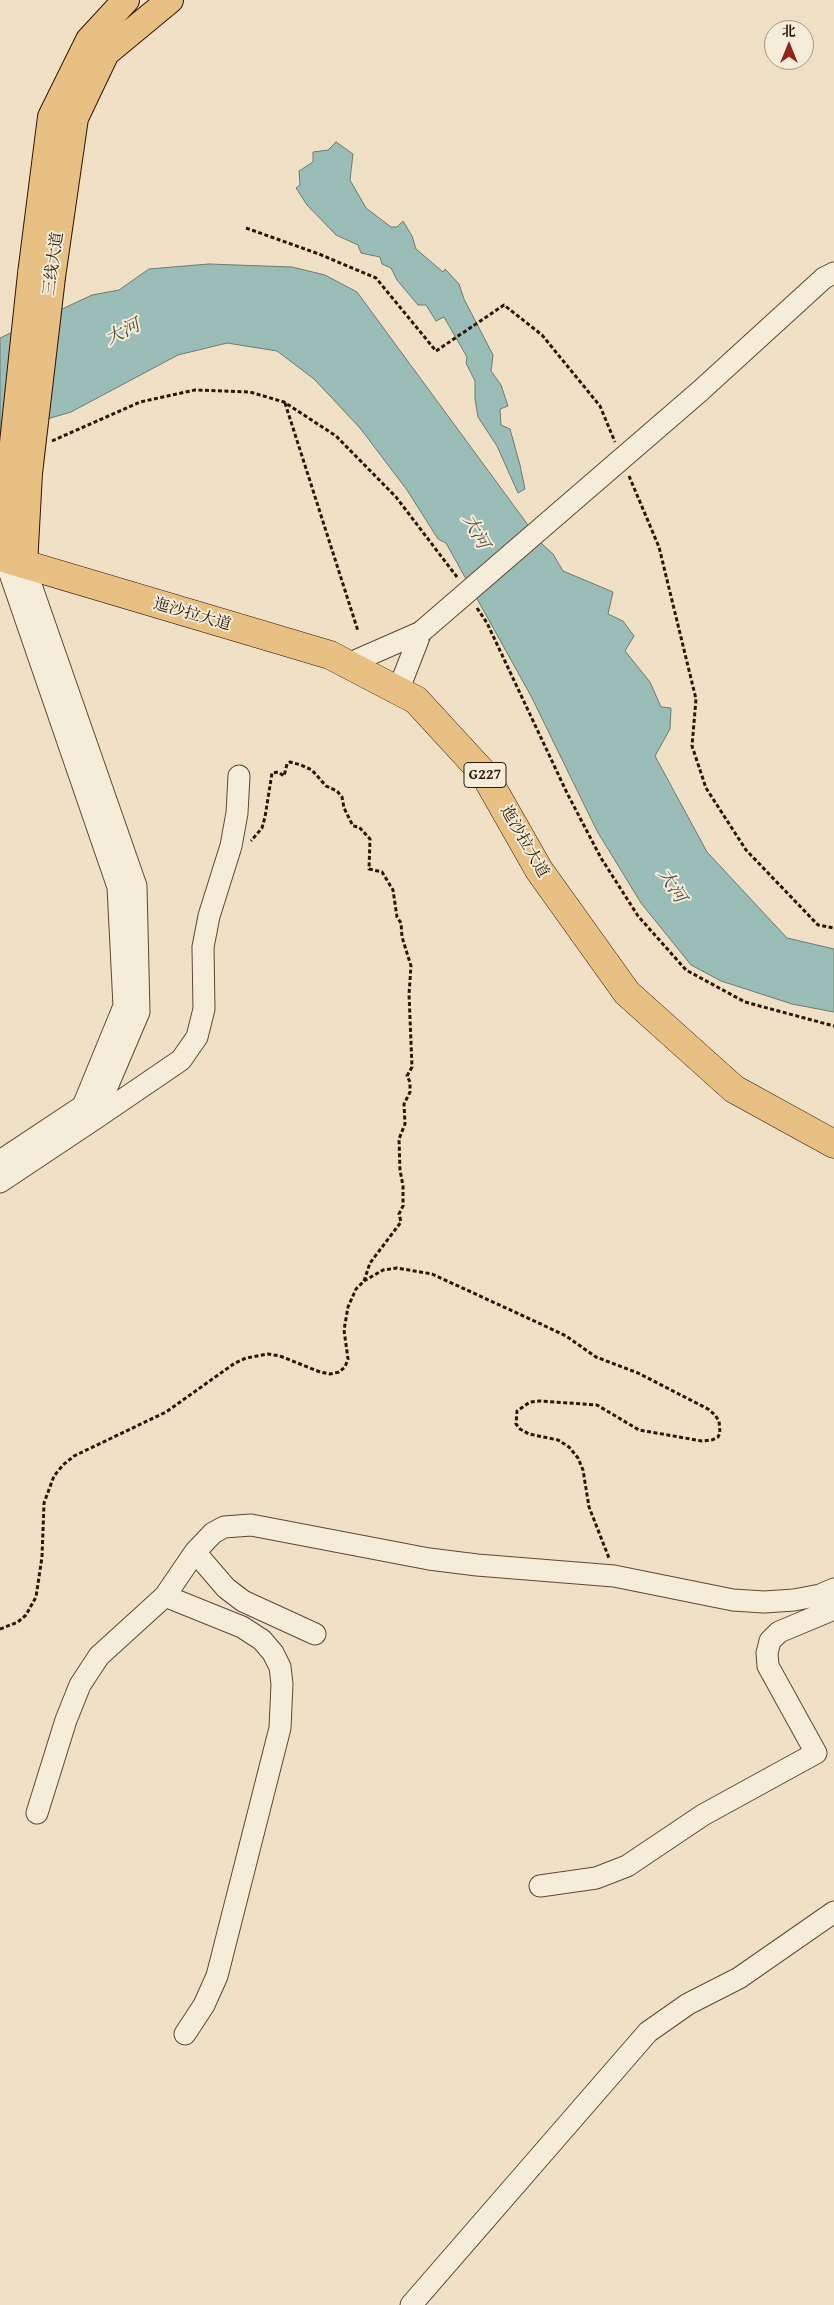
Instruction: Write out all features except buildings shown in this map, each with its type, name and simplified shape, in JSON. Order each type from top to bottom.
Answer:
[{"type":"highway","name":"迤沙拉大道","points":[[9,560],[330,655],[416,700],[485,775],[539,870],[627,993],[734,1088],[834,1144]]},
{"type":"main road","name":"三线大道","points":[[9,560],[41,276],[51,117],[89,40],[126,0]]},
{"type":"main road","name":"三线大道","points":[[41,276],[75,118],[106,53],[170,0]]},
{"type":"street","points":[[348,664],[421,632],[699,392],[824,278],[834,273]]},
{"type":"street","points":[[9,560],[136,886],[139,1012],[93,1120]]},
{"type":"street","points":[[0,1161],[84,1106],[124,1006],[118,887],[9,560]]},
{"type":"street","points":[[398,691],[421,632]]},
{"type":"street","points":[[0,1182],[181,1060],[197,1037],[204,1009],[203,947],[209,916],[231,846],[236,813],[238,776]]},
{"type":"street","points":[[37,1813],[66,1720],[80,1685],[99,1656],[165,1596],[195,1552],[213,1533],[224,1527],[251,1525],[429,1559],[477,1566],[614,1576],[733,1600],[764,1602],[794,1600],[820,1595],[834,1589]]},
{"type":"street","points":[[195,1552],[226,1588],[243,1601],[315,1634]]},
{"type":"street","points":[[165,1596],[242,1627],[262,1640],[273,1653],[280,1668],[282,1684],[280,1728],[217,1976],[204,2005],[185,2034]]},
{"type":"street","points":[[540,1886],[596,1878],[627,1866],[703,1815],[816,1753],[768,1666],[767,1653],[770,1641],[779,1632],[834,1609]]},
{"type":"street","points":[[411,2305],[648,2032],[688,2004],[739,1978],[834,1912]]},
{"type":"path","points":[[246,228],[319,254],[376,278],[436,351],[479,320],[504,305],[542,335],[600,406],[619,450]]},
{"type":"path","points":[[46,443],[140,402],[195,390],[250,392],[284,402],[336,436],[396,497],[446,560],[461,584]]},
{"type":"path","points":[[284,402],[358,631]]},
{"type":"path","points":[[626,468],[662,557],[696,699],[692,746],[706,788],[746,850],[818,925],[834,928]]},
{"type":"path","points":[[477,607],[487,623],[572,802],[601,858],[638,916],[686,970],[745,1002],[834,1026]]},
{"type":"path","points":[[231,846],[244,847],[255,838],[262,828],[266,817],[272,773],[278,772],[284,776],[287,764],[294,763],[312,770],[326,786],[337,791],[342,797],[344,808],[354,826],[359,827],[370,839],[369,869],[382,872],[393,890],[397,917],[401,923],[411,966],[409,994],[412,1067],[407,1076],[410,1082],[410,1092],[404,1104],[405,1124],[399,1139],[403,1206],[399,1214],[401,1222],[370,1263],[364,1281]]},
{"type":"path","points":[[0,1629],[18,1622],[26,1615],[36,1597],[42,1558],[44,1503],[54,1476],[63,1465],[74,1456],[166,1412],[234,1363],[246,1358],[268,1354],[280,1356],[320,1372],[330,1374],[339,1372],[345,1366],[348,1359],[344,1330],[348,1307],[356,1289],[364,1281],[383,1270],[397,1268],[432,1274],[544,1325],[566,1336],[596,1357],[638,1373],[708,1410],[719,1421],[720,1433],[718,1438],[702,1441],[639,1430],[597,1405],[540,1401],[522,1405],[517,1411],[516,1424],[520,1429],[529,1434],[558,1440],[569,1447],[578,1458],[583,1470],[589,1507],[604,1543],[614,1576]]},
{"type":"water","points":[[336,142],[353,154],[350,180],[366,208],[391,227],[397,227],[403,221],[412,236],[416,249],[443,272],[445,269],[459,284],[464,299],[493,355],[491,371],[501,385],[508,406],[500,409],[501,425],[510,429],[520,465],[525,489],[518,493],[497,446],[478,417],[475,381],[466,363],[467,357],[444,317],[436,321],[426,305],[418,305],[397,280],[391,268],[382,264],[380,257],[361,253],[358,245],[336,235],[307,205],[296,188],[300,185],[299,171],[313,162],[313,152],[328,150]]},
{"type":"water","name":"大河","points":[[209,264],[292,267],[325,275],[357,292],[542,544],[553,554],[563,571],[613,592],[608,614],[623,621],[634,636],[625,651],[650,682],[661,707],[671,708],[670,729],[655,756],[707,852],[787,938],[834,949],[834,1012],[792,1004],[721,981],[691,965],[641,903],[597,831],[531,696],[446,543],[438,539],[407,490],[360,428],[314,379],[277,351],[227,343],[178,355],[71,412],[0,433],[0,338],[92,295],[119,290],[149,269]]}]
